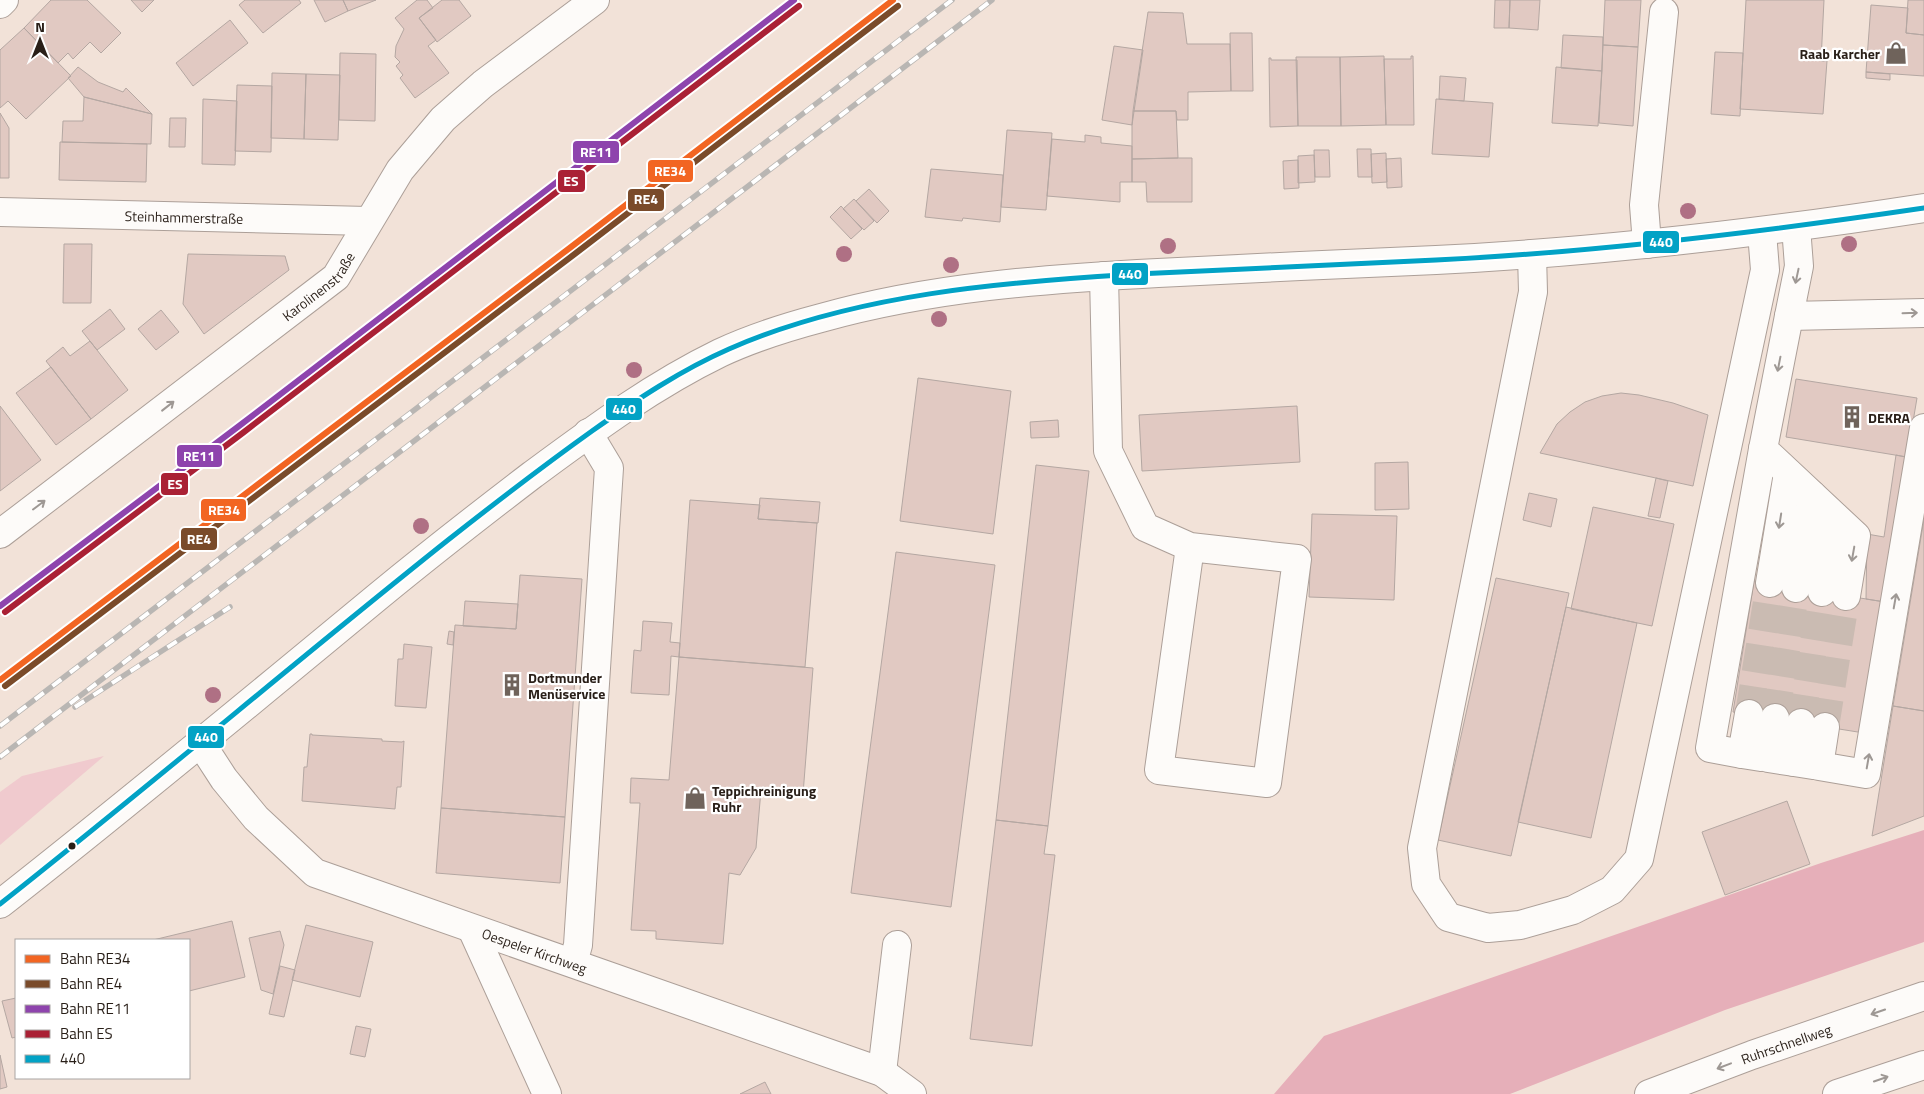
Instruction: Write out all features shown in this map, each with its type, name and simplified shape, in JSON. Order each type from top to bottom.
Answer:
[{"type":"main road","points":[[0,4],[4,0]]},
{"type":"main road","name":"Karolinenstraße","points":[[0,534],[336,276],[400,170],[443,119],[483,84],[595,0]]},
{"type":"main road","points":[[1647,244],[1644,205],[1664,12]]},
{"type":"main road","points":[[0,904],[455,534],[588,433],[653,389],[723,352],[789,327],[884,302],[937,292],[1039,280],[1532,254],[1762,232],[1924,208]]},
{"type":"main road","name":"Steinhammerstraße","points":[[0,212],[368,221]]},
{"type":"main road","points":[[1796,228],[1799,266],[1763,449],[1710,748],[1866,774],[1924,428]]},
{"type":"main road","points":[[1532,254],[1533,292],[1422,848],[1426,884],[1448,917],[1488,928],[1520,925],[1573,910],[1612,890],[1639,859],[1765,270],[1762,232]]},
{"type":"main road","points":[[1104,276],[1108,451],[1145,527],[1190,547],[1297,559],[1267,783],[1159,770],[1190,547]]},
{"type":"main road","points":[[1789,316],[1924,313]]},
{"type":"main road","points":[[573,963],[578,945],[609,468],[588,433]]},
{"type":"main road","points":[[1763,449],[1856,536],[1834,594]]},
{"type":"main road","points":[[1788,473],[1783,586],[1812,495]]},
{"type":"main road","points":[[1762,716],[1781,760]]},
{"type":"main road","points":[[1781,760],[1813,725]]},
{"type":"main road","name":"Oespeler Kirchweg","points":[[200,742],[224,779],[256,818],[315,873],[882,1072],[912,1094]]},
{"type":"main road","points":[[472,929],[547,1094]]},
{"type":"main road","points":[[882,1072],[897,945]]},
{"type":"main road","name":"Ruhrschnellweg","points":[[1649,1094],[1752,1055],[1924,996]]},
{"type":"main road","points":[[1837,1094],[1924,1064]]},
{"type":"shaded area","points":[[104,756],[0,845],[0,792],[22,776]]},
{"type":"shaded area","points":[[1924,830],[1924,942],[1725,1010],[1510,1094],[1274,1094],[1324,1036],[1821,863]]},
{"type":"building","points":[[51,0],[87,0],[121,33],[101,53],[90,42],[73,59],[68,53],[58,63],[24,28]]},
{"type":"building","points":[[131,0],[154,0],[142,12]]},
{"type":"building","points":[[245,0],[299,0],[301,3],[263,33],[239,5]]},
{"type":"building","points":[[314,0],[343,0],[348,11],[325,22]]},
{"type":"building","points":[[343,0],[376,0],[348,11]]},
{"type":"building","points":[[417,0],[427,0],[433,8],[419,18],[436,40],[428,46],[449,73],[415,98],[400,78],[403,75],[396,66],[400,62],[395,57],[396,46],[404,29],[395,18]]},
{"type":"building","points":[[442,0],[459,0],[471,16],[437,42],[419,18]]},
{"type":"building","points":[[1495,0],[1510,0],[1509,28],[1494,28]]},
{"type":"building","points":[[1510,0],[1540,0],[1538,30],[1509,28]]},
{"type":"building","points":[[1605,0],[1641,0],[1638,47],[1603,45]]},
{"type":"building","points":[[1746,0],[1824,0],[1821,61],[1827,61],[1823,114],[1740,109]]},
{"type":"building","points":[[1908,0],[1924,0],[1924,35],[1906,33]]},
{"type":"building","name":"Raab Karcher","points":[[1871,5],[1908,8],[1906,33],[1924,35],[1924,76],[1866,72]]},
{"type":"building","points":[[1148,12],[1183,13],[1187,44],[1230,44],[1231,91],[1188,92],[1188,120],[1177,120],[1176,111],[1133,111]]},
{"type":"building","points":[[230,20],[248,43],[193,86],[176,63]]},
{"type":"building","points":[[24,28],[71,76],[26,119],[8,101],[0,108],[0,50]]},
{"type":"building","points":[[1230,33],[1252,33],[1253,91],[1231,91]]},
{"type":"building","points":[[1563,35],[1603,37],[1602,71],[1561,68]]},
{"type":"building","points":[[1603,45],[1638,47],[1633,126],[1599,123]]},
{"type":"building","points":[[1114,46],[1143,50],[1132,125],[1102,120]]},
{"type":"building","points":[[1715,52],[1743,53],[1740,116],[1711,114]]},
{"type":"building","points":[[340,53],[376,54],[375,121],[339,120]]},
{"type":"building","points":[[1384,56],[1386,125],[1341,126],[1340,57]]},
{"type":"building","points":[[1411,56],[1413,56],[1414,125],[1386,125],[1384,59],[1411,59]]},
{"type":"building","points":[[1296,57],[1340,57],[1341,126],[1298,126]]},
{"type":"building","points":[[1269,58],[1271,60],[1297,60],[1298,126],[1270,127]]},
{"type":"building","points":[[78,67],[98,82],[123,92],[126,88],[152,114],[84,97],[68,78]]},
{"type":"building","points":[[1556,67],[1602,71],[1598,126],[1552,123]]},
{"type":"building","points":[[1866,72],[1890,74],[1890,80],[1866,78]]},
{"type":"building","points":[[272,73],[306,74],[304,139],[271,138]]},
{"type":"building","points":[[306,74],[340,75],[338,140],[304,139]]},
{"type":"building","points":[[1440,76],[1466,78],[1464,101],[1439,99]]},
{"type":"building","points":[[237,85],[272,86],[271,152],[235,151]]},
{"type":"building","points":[[84,97],[152,114],[151,144],[62,142],[63,121],[83,121]]},
{"type":"building","points":[[203,99],[237,101],[235,165],[202,164]]},
{"type":"building","points":[[1436,99],[1493,103],[1489,157],[1432,154]]},
{"type":"building","points":[[1133,111],[1176,111],[1178,158],[1132,159]]},
{"type":"building","points":[[0,113],[9,128],[9,178],[0,178]]},
{"type":"building","points":[[170,118],[186,118],[185,147],[169,147]]},
{"type":"building","points":[[1007,130],[1052,133],[1046,210],[1001,207]]},
{"type":"building","points":[[1085,135],[1101,137],[1101,143],[1132,146],[1132,182],[1120,182],[1120,202],[1047,196],[1052,139],[1085,142]]},
{"type":"building","points":[[60,142],[147,144],[146,182],[59,180]]},
{"type":"building","points":[[1357,149],[1371,149],[1372,177],[1358,177]]},
{"type":"building","points":[[1314,150],[1329,150],[1330,177],[1315,177]]},
{"type":"building","points":[[1386,153],[1387,182],[1372,183],[1371,154]]},
{"type":"building","points":[[1314,155],[1315,182],[1298,183],[1298,156]]},
{"type":"building","points":[[1192,158],[1192,202],[1147,202],[1146,182],[1132,182],[1132,159]]},
{"type":"building","points":[[1401,158],[1402,187],[1387,188],[1386,159]]},
{"type":"building","points":[[1298,160],[1299,188],[1284,189],[1283,161]]},
{"type":"building","points":[[931,169],[1003,175],[1000,222],[963,218],[962,221],[925,217]]},
{"type":"building","points":[[869,189],[889,211],[877,223],[856,201]]},
{"type":"building","points":[[854,199],[874,221],[864,230],[843,209]]},
{"type":"building","points":[[841,206],[862,229],[851,239],[830,217]]},
{"type":"building","points":[[64,244],[92,244],[91,303],[63,303]]},
{"type":"building","points":[[188,254],[285,256],[289,270],[204,334],[183,304]]},
{"type":"building","points":[[110,309],[125,329],[97,350],[82,331]]},
{"type":"building","points":[[161,310],[179,332],[156,350],[138,329]]},
{"type":"building","points":[[90,341],[128,390],[91,419],[46,361],[63,347],[70,356]]},
{"type":"building","points":[[51,367],[91,419],[56,445],[16,393]]},
{"type":"building","points":[[918,378],[1011,391],[993,534],[900,521]]},
{"type":"building","name":"DEKRA","points":[[1796,379],[1917,398],[1907,457],[1786,437]]},
{"type":"building","points":[[1621,393],[1673,403],[1708,415],[1693,486],[1540,453],[1557,424],[1570,412],[1585,402],[1602,396]]},
{"type":"building","points":[[0,406],[41,460],[0,491]]},
{"type":"building","points":[[1297,406],[1300,462],[1142,471],[1139,415]]},
{"type":"building","points":[[1058,420],[1059,437],[1031,438],[1030,422]]},
{"type":"building","points":[[1896,455],[1910,458],[1885,602],[1866,599],[1867,534],[1884,537]]},
{"type":"building","points":[[1408,462],[1409,509],[1375,510],[1375,463]]},
{"type":"building","points":[[1036,465],[1089,471],[1048,826],[996,820]]},
{"type":"building","points":[[1656,478],[1668,481],[1660,518],[1648,516]]},
{"type":"building","points":[[1529,493],[1557,499],[1551,527],[1523,520]]},
{"type":"building","points":[[760,498],[820,502],[818,523],[758,519]]},
{"type":"building","points":[[690,500],[760,505],[758,519],[817,523],[805,667],[679,657]]},
{"type":"building","points":[[1593,507],[1674,524],[1652,626],[1571,609]]},
{"type":"building","points":[[1312,514],[1397,516],[1394,600],[1309,597]]},
{"type":"building","points":[[1924,519],[1924,711],[1893,706]]},
{"type":"building","points":[[896,552],[995,565],[951,907],[851,893]]},
{"type":"building","name":"Dortmunder Menüservice","points":[[520,575],[582,579],[565,817],[441,808],[455,625],[516,629]]},
{"type":"building","points":[[1496,578],[1569,593],[1511,856],[1438,840]]},
{"type":"building","points":[[1754,581],[1885,602],[1864,733],[1733,712]]},
{"type":"building","points":[[465,601],[518,604],[516,629],[463,626]]},
{"type":"building","points":[[1566,607],[1637,623],[1591,838],[1518,822]]},
{"type":"building","points":[[643,621],[672,623],[670,642],[680,643],[679,657],[671,656],[669,695],[631,693],[634,650],[641,651]]},
{"type":"building","points":[[449,631],[454,632],[453,645],[447,644]]},
{"type":"building","points":[[404,644],[432,647],[426,708],[395,706],[398,659],[403,659]]},
{"type":"building","name":"Teppichreinigung Ruhr","points":[[679,657],[813,668],[803,794],[761,790],[756,848],[740,875],[729,873],[723,944],[656,939],[656,931],[631,930],[640,803],[630,803],[631,778],[669,780]]},
{"type":"building","points":[[1893,706],[1924,711],[1924,816],[1872,836]]},
{"type":"building","points":[[310,734],[382,739],[382,741],[404,741],[401,787],[397,787],[395,809],[302,801],[304,767],[307,767]]},
{"type":"building","points":[[1787,801],[1810,864],[1725,895],[1702,832]]},
{"type":"building","points":[[441,808],[565,817],[560,883],[436,873]]},
{"type":"building","points":[[996,820],[1048,826],[1044,854],[1055,855],[1032,1046],[970,1039]]},
{"type":"building","points":[[232,921],[245,977],[190,991],[190,939],[157,939]]},
{"type":"building","points":[[306,925],[373,942],[360,997],[292,980]]},
{"type":"building","points":[[280,931],[284,945],[273,994],[261,990],[249,938]]},
{"type":"building","points":[[280,966],[295,970],[284,1017],[269,1014]]},
{"type":"building","points":[[15,998],[15,1037],[12,1038],[2,1001]]},
{"type":"building","points":[[356,1026],[371,1029],[365,1057],[350,1054]]},
{"type":"building","points":[[0,1055],[7,1087],[0,1089]]},
{"type":"building","points":[[765,1082],[771,1094],[740,1094]]},
{"type":"tunnel","points":[[1749,714],[1770,583]]},
{"type":"tunnel","points":[[1775,718],[1796,588]]},
{"type":"tunnel","points":[[1801,723],[1822,592]]},
{"type":"tunnel","points":[[1825,727],[1846,596]]},
{"type":"railway","points":[[0,726],[952,0]]},
{"type":"railway","points":[[0,757],[992,0]]},
{"type":"railway","points":[[75,707],[230,607]]},
{"type":"rail line","name":"RE11","points":[[0,606],[239,426],[794,0]]},
{"type":"rail line","name":"RE34","points":[[0,680],[893,0]]},
{"type":"rail line","name":"ES","points":[[5,612],[244,432],[799,6]]},
{"type":"rail line","name":"RE4","points":[[5,686],[898,6]]},
{"type":"transit line","name":"440","points":[[0,904],[392,585],[483,512],[555,458],[625,408],[676,376],[711,357],[777,330],[827,315],[878,303],[930,294],[1034,281],[1558,252],[1741,233],[1924,208]]},
{"type":"place","name":"Raab Karcher","points":[[1896,53]]},
{"type":"place","name":"DEKRA","points":[[1852,417]]},
{"type":"place","name":"Dortmunder Menüservice","points":[[512,685]]},
{"type":"place","name":"Teppichreinigung Ruhr","points":[[695,798]]}]
